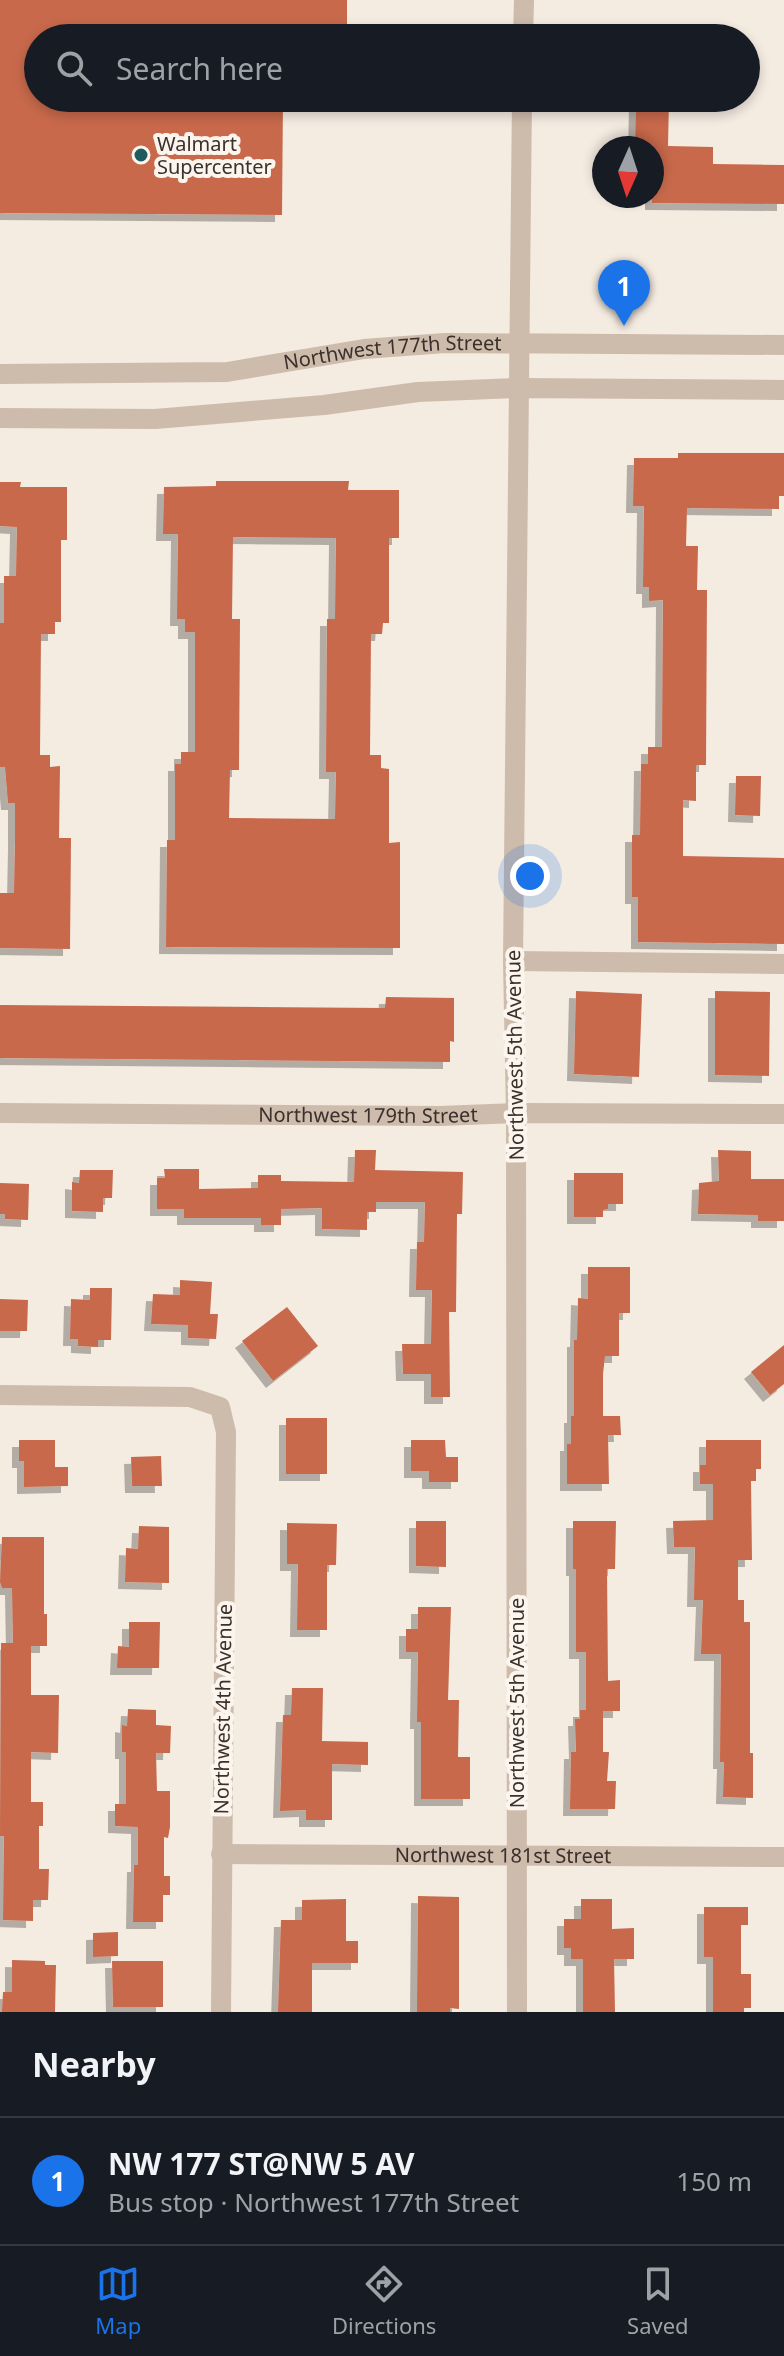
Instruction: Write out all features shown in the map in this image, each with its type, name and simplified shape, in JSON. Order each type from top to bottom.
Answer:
[{"type":"street","points":[[523,24],[524,0]]},
{"type":"street","name":"Northwest 5th Avenue","points":[[517,2012],[516,1113],[513,961],[522,112]]},
{"type":"street","name":"Northwest 177th Street","points":[[0,374],[227,372],[404,345],[784,345]]},
{"type":"street","name":"Northwest 177th Street","points":[[0,418],[155,419],[309,407],[418,392],[517,388],[784,390]]},
{"type":"street","points":[[513,961],[784,964]]},
{"type":"street","name":"Northwest 179th Street","points":[[0,1113],[440,1116],[516,1113],[784,1114]]},
{"type":"street","name":"Northwest 4th Avenue","points":[[0,1395],[190,1397],[220,1407],[226,1432],[221,2012]]},
{"type":"street","name":"Northwest 181st Street","points":[[221,1854],[784,1857]]},
{"type":"building","name":"Walmart Supercenter","points":[[0,0],[347,0],[347,24],[24,24],[24,112],[283,112],[282,215],[0,213]]},
{"type":"building","points":[[636,112],[669,112],[668,146],[713,147],[713,164],[784,165],[784,204],[664,203],[664,136],[635,136]]},
{"type":"building","points":[[678,453],[784,453],[784,496],[779,496],[779,509],[687,508],[686,546],[698,546],[697,590],[707,590],[706,765],[696,765],[696,801],[683,800],[683,856],[784,858],[784,944],[638,942],[638,897],[632,897],[632,835],[640,835],[641,764],[648,764],[648,747],[662,747],[663,600],[649,601],[649,587],[643,587],[644,506],[633,506],[634,458],[678,458]]},
{"type":"building","points":[[216,481],[349,481],[348,490],[399,490],[399,538],[389,538],[389,623],[383,623],[382,634],[371,634],[370,755],[381,755],[381,768],[389,769],[389,843],[400,842],[400,948],[166,947],[167,840],[175,840],[175,764],[181,764],[181,752],[195,752],[195,632],[185,632],[185,619],[177,619],[178,534],[163,534],[164,487],[216,486]],"holes":[[[233,537],[336,538],[335,619],[327,619],[326,772],[336,772],[335,819],[229,818],[230,770],[239,770],[240,619],[232,619]]]},
{"type":"building","points":[[0,482],[21,482],[20,487],[67,487],[67,540],[61,540],[61,622],[55,622],[55,634],[41,634],[40,755],[50,755],[50,767],[60,766],[59,838],[71,838],[70,949],[0,948],[0,893],[14,893],[15,803],[8,803],[5,767],[0,767],[0,623],[4,623],[4,576],[16,576],[17,527],[0,526]]},
{"type":"building","points":[[736,776],[761,776],[760,816],[735,815]]},
{"type":"building","points":[[576,991],[642,994],[639,1077],[574,1074]]},
{"type":"building","points":[[715,991],[770,992],[769,1076],[715,1075]]},
{"type":"building","points":[[386,997],[454,998],[454,1042],[450,1041],[450,1062],[0,1058],[0,1005],[385,1008]]},
{"type":"building","points":[[355,1150],[376,1150],[375,1170],[463,1172],[462,1214],[457,1214],[456,1312],[449,1312],[450,1397],[431,1397],[431,1374],[403,1374],[402,1344],[431,1344],[432,1290],[416,1290],[417,1242],[424,1242],[425,1202],[376,1202],[376,1212],[367,1212],[367,1230],[322,1229],[322,1208],[281,1209],[281,1225],[261,1225],[261,1218],[184,1218],[184,1209],[157,1209],[157,1178],[165,1178],[164,1169],[199,1169],[199,1189],[258,1188],[258,1175],[281,1175],[281,1181],[354,1182]]},
{"type":"building","points":[[718,1150],[751,1151],[751,1179],[784,1179],[784,1221],[758,1221],[758,1215],[698,1214],[699,1183],[719,1181]]},
{"type":"building","points":[[80,1170],[113,1170],[112,1198],[103,1198],[103,1212],[72,1211],[72,1182],[79,1183]]},
{"type":"building","points":[[574,1173],[623,1173],[623,1204],[608,1204],[608,1209],[603,1210],[603,1217],[574,1217]]},
{"type":"building","points":[[0,1183],[29,1184],[28,1220],[5,1219],[5,1214],[0,1214]]},
{"type":"building","points":[[588,1267],[630,1267],[630,1313],[619,1313],[619,1356],[605,1356],[603,1374],[603,1416],[620,1416],[621,1435],[608,1435],[609,1484],[567,1484],[567,1444],[571,1444],[571,1416],[574,1416],[574,1340],[577,1340],[578,1298],[588,1299]]},
{"type":"building","points":[[180,1280],[212,1282],[210,1314],[218,1314],[216,1339],[188,1338],[188,1325],[151,1324],[153,1294],[180,1295]]},
{"type":"building","points":[[90,1288],[112,1288],[111,1340],[98,1340],[98,1347],[78,1346],[78,1339],[70,1339],[71,1299],[90,1300]]},
{"type":"building","points":[[0,1299],[28,1300],[27,1331],[0,1331]]},
{"type":"building","points":[[287,1307],[318,1346],[273,1381],[242,1341]]},
{"type":"building","points":[[784,1345],[784,1384],[770,1395],[751,1372]]},
{"type":"building","points":[[286,1418],[327,1418],[327,1474],[286,1474]]},
{"type":"building","points":[[19,1440],[55,1440],[55,1467],[68,1467],[68,1486],[24,1487],[24,1461],[19,1461]]},
{"type":"building","points":[[411,1440],[445,1440],[446,1457],[458,1457],[458,1482],[429,1482],[429,1471],[411,1471]]},
{"type":"building","points":[[706,1440],[761,1440],[761,1469],[756,1469],[756,1481],[751,1481],[752,1560],[738,1560],[738,1600],[744,1600],[744,1622],[750,1622],[753,1798],[723,1797],[724,1762],[720,1762],[721,1654],[701,1654],[703,1600],[694,1600],[695,1547],[674,1547],[673,1521],[713,1520],[713,1484],[700,1484],[700,1465],[706,1465]]},
{"type":"building","points":[[161,1456],[162,1486],[132,1486],[131,1457]]},
{"type":"building","points":[[416,1521],[446,1521],[446,1567],[416,1566]]},
{"type":"building","points":[[573,1521],[616,1521],[615,1569],[607,1569],[608,1681],[620,1680],[620,1711],[603,1711],[603,1752],[609,1752],[607,1781],[616,1781],[615,1809],[570,1809],[571,1752],[576,1752],[575,1719],[580,1719],[580,1710],[586,1710],[586,1652],[576,1652]]},
{"type":"building","points":[[287,1523],[337,1524],[336,1565],[327,1565],[327,1630],[297,1630],[298,1564],[287,1564]]},
{"type":"building","points":[[139,1526],[169,1527],[169,1583],[125,1582],[126,1548],[138,1549]]},
{"type":"building","points":[[2,1537],[44,1537],[47,1646],[31,1646],[31,1695],[59,1695],[58,1753],[31,1752],[31,1802],[43,1802],[43,1826],[39,1826],[39,1869],[49,1869],[48,1900],[33,1900],[33,1921],[3,1920],[1,1643],[13,1643],[12,1588],[2,1588],[0,1582]]},
{"type":"building","points":[[418,1607],[451,1607],[448,1700],[459,1700],[458,1757],[470,1757],[470,1799],[421,1799],[421,1722],[417,1722],[418,1652],[406,1652],[406,1629],[418,1629]]},
{"type":"building","points":[[129,1622],[160,1622],[159,1668],[117,1668],[118,1646],[129,1647]]},
{"type":"building","points":[[292,1688],[323,1688],[322,1741],[368,1742],[368,1765],[332,1764],[332,1820],[306,1820],[306,1810],[280,1811],[283,1715],[291,1715]]},
{"type":"building","points":[[128,1709],[156,1710],[156,1725],[171,1726],[170,1753],[156,1753],[157,1791],[170,1791],[170,1827],[168,1838],[164,1837],[164,1876],[170,1876],[170,1895],[163,1895],[163,1922],[133,1922],[138,1827],[115,1826],[115,1804],[126,1804],[126,1752],[122,1752],[122,1725],[127,1726]]},
{"type":"building","points":[[418,1896],[459,1897],[459,2009],[450,2008],[450,2012],[417,2012]]},
{"type":"building","points":[[346,1899],[346,1941],[358,1941],[358,1963],[312,1963],[312,2012],[278,2012],[281,1920],[302,1920],[302,1900]]},
{"type":"building","points":[[581,1899],[612,1899],[612,1929],[634,1928],[634,1959],[614,1959],[615,2012],[583,2012],[583,1959],[571,1959],[571,1948],[564,1948],[564,1919],[581,1919]]},
{"type":"building","points":[[704,1907],[748,1907],[748,1925],[741,1925],[741,1974],[751,1974],[751,2008],[744,2008],[744,2012],[713,2012],[713,1957],[704,1957]]},
{"type":"building","points":[[118,1932],[118,1956],[93,1957],[93,1933]]},
{"type":"building","points":[[12,1960],[45,1961],[45,1965],[56,1965],[55,2012],[2,2012],[3,1992],[12,1992]]},
{"type":"building","points":[[112,1961],[163,1961],[163,2007],[113,2007]]},
{"type":"place","name":"Walmart Supercenter","points":[[141,155]]},
{"type":"place","name":"NW 177 ST@NW 5 AV","points":[[624,326]]}]
